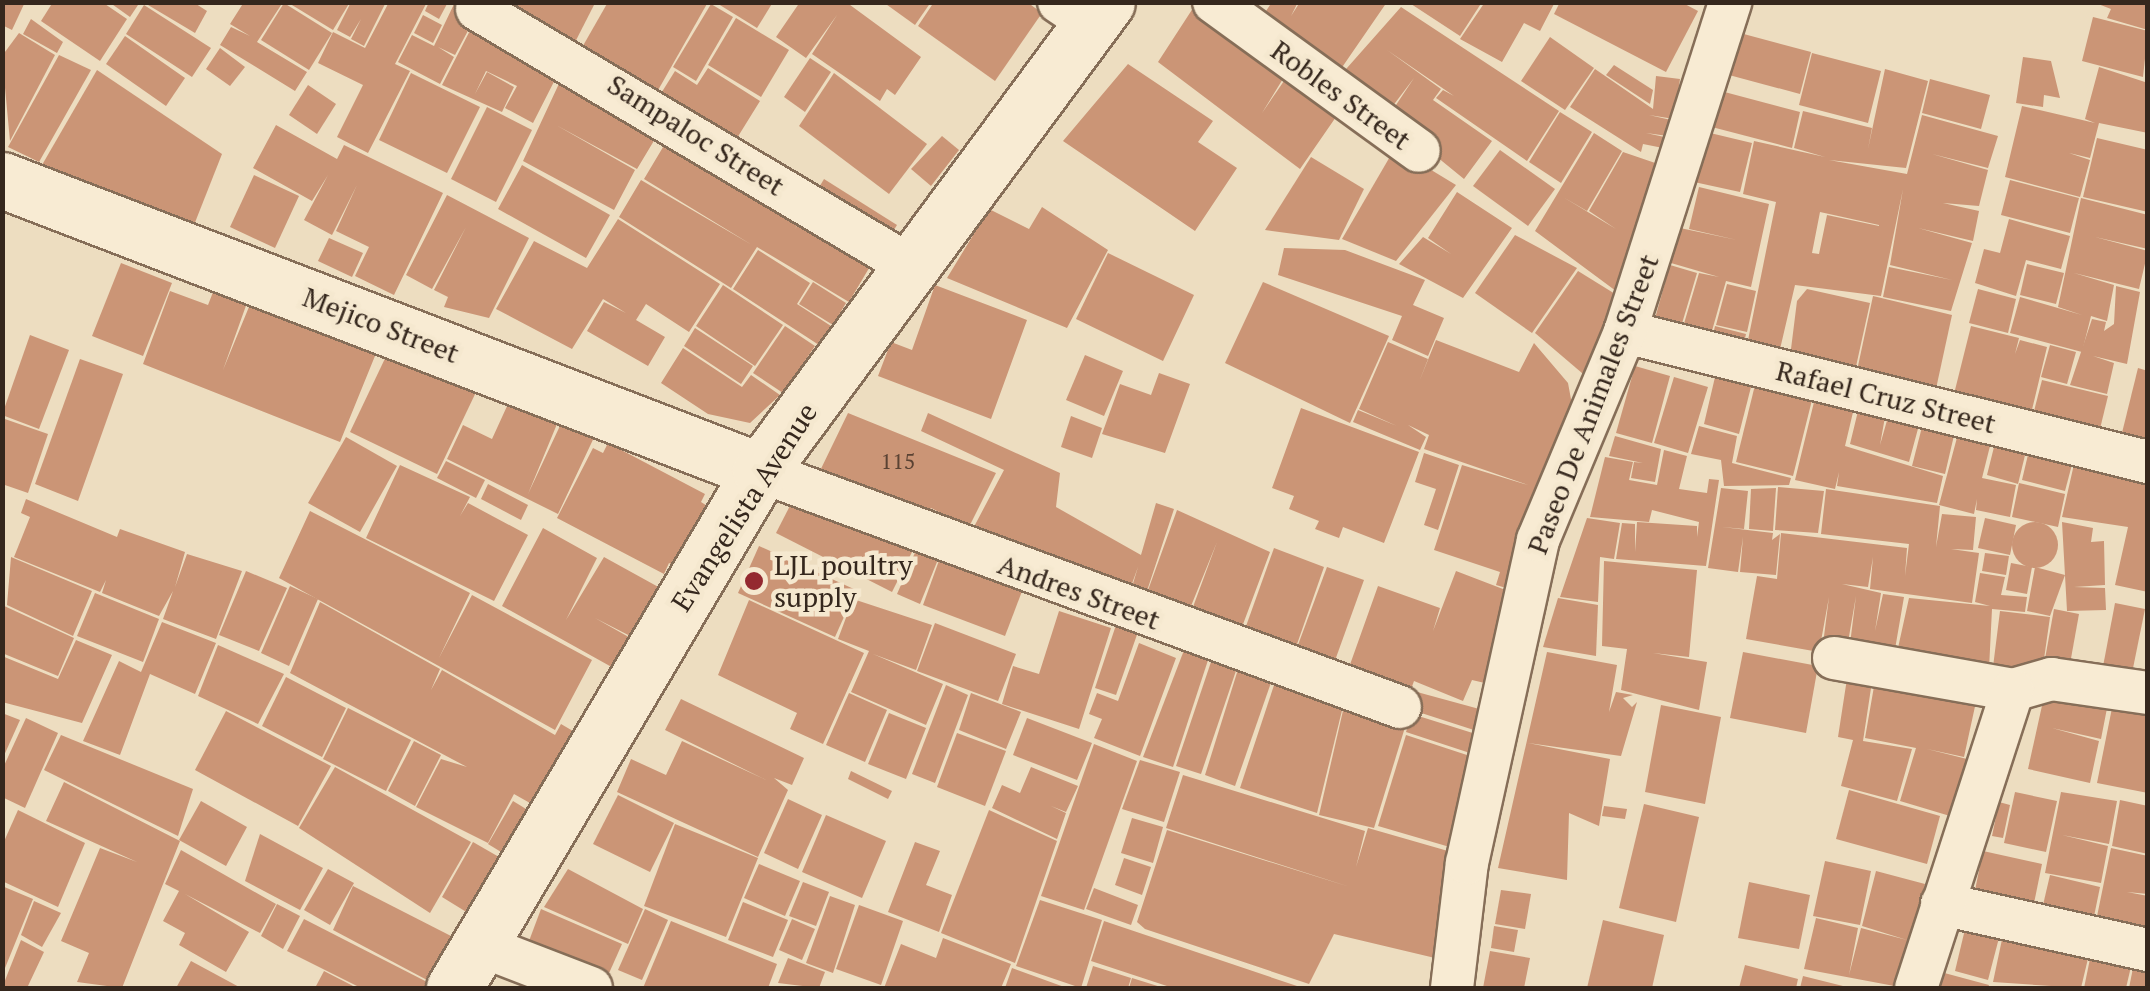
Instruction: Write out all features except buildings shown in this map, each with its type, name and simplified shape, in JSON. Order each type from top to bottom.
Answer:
[{"type":"street","name":"Robles Street","points":[[1214,2],[1418,151]]},
{"type":"street","name":"Paseo De Animales Street","points":[[1452,988],[1467,863],[1538,540],[1625,332],[1730,2]]},
{"type":"street","name":"Sampaloc Street","points":[[477,9],[912,267]]},
{"type":"street","name":"Evangelista Avenue","points":[[467,967],[760,471],[912,267],[1086,10]]},
{"type":"street","name":"Mejico Street","points":[[2,180],[760,471]]},
{"type":"street","name":"Rafael Cruz Street","points":[[1625,332],[2148,462]]},
{"type":"street","name":"Andres Street","points":[[760,471],[1400,707]]},
{"type":"street","points":[[1834,658],[2012,690],[2051,679],[2148,694]]},
{"type":"street","points":[[1916,988],[2012,690]]},
{"type":"street","points":[[1942,904],[2148,950]]},
{"type":"street","points":[[467,967],[591,988]]},
{"type":"place","name":"LJL poultry supply","points":[[754,581]]}]
